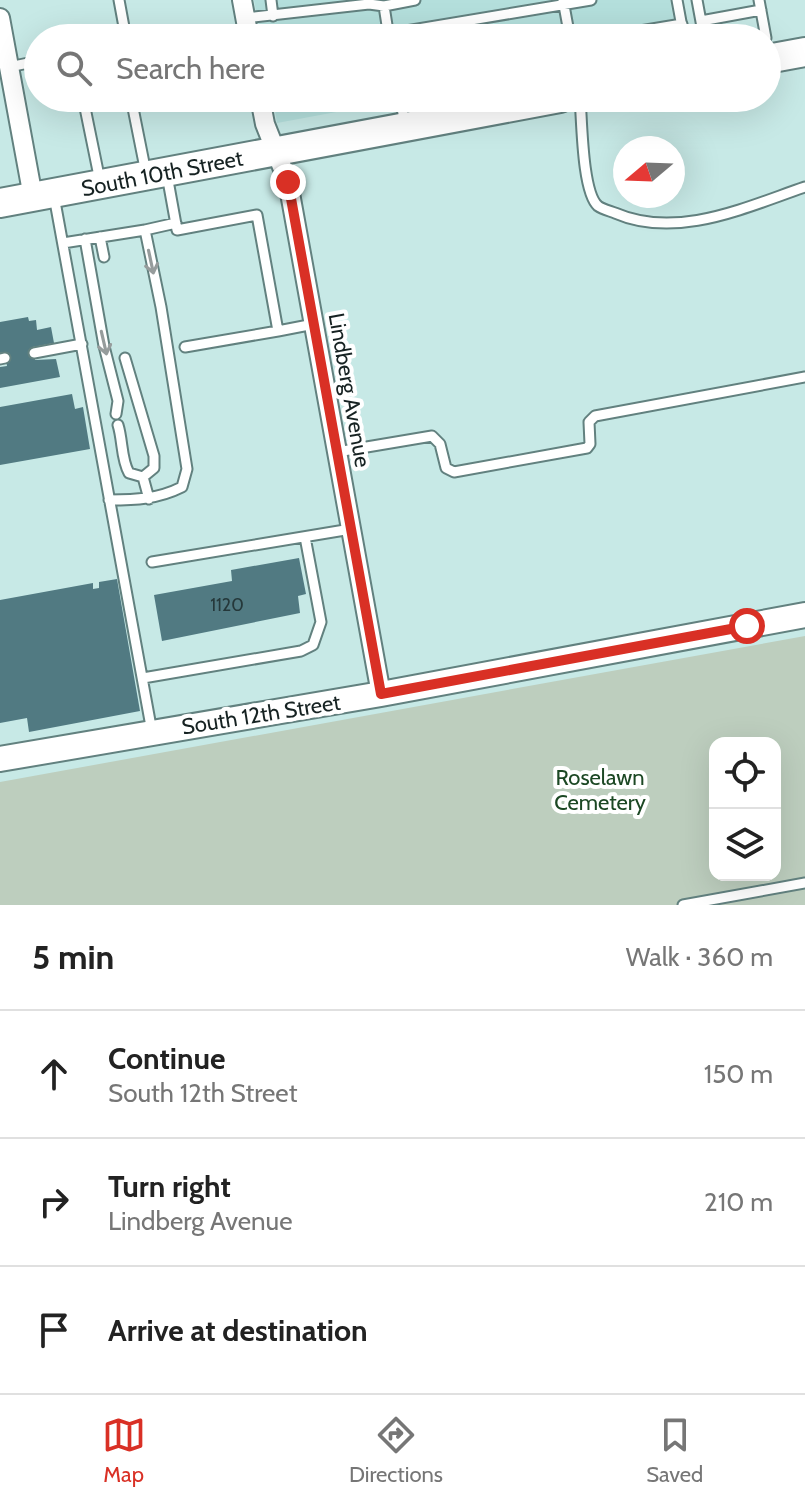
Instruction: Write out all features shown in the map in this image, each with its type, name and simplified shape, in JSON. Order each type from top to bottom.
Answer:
[{"type":"main road","points":[[781,50],[805,52]]},
{"type":"main road","name":"South 10th Street","points":[[0,203],[485,112]]},
{"type":"street","points":[[0,18],[9,67],[12,109],[43,195]]},
{"type":"street","name":"Lindberg Avenue","points":[[262,112],[288,182],[381,694]]},
{"type":"street","name":"South 12th Street","points":[[0,759],[381,694],[805,615]]},
{"type":"lane","points":[[119,0],[123,24]]},
{"type":"lane","points":[[271,0],[273,16]]},
{"type":"lane","points":[[244,9],[273,16],[369,4],[384,6],[415,0]]},
{"type":"lane","points":[[451,24],[564,2],[591,0]]},
{"type":"lane","points":[[697,0],[702,24]]},
{"type":"lane","points":[[680,1],[682,24]]},
{"type":"lane","points":[[564,2],[568,24]]},
{"type":"lane","points":[[701,21],[760,5]]},
{"type":"lane","points":[[384,6],[387,24]]},
{"type":"lane","points":[[9,67],[24,64]]},
{"type":"lane","points":[[86,112],[101,184]]},
{"type":"lane","points":[[136,112],[177,230],[257,215],[278,331]]},
{"type":"lane","points":[[402,112],[405,127]]},
{"type":"lane","points":[[581,112],[590,192],[598,206],[627,219],[666,224],[725,215],[805,187]]},
{"type":"lane","points":[[43,195],[63,243],[152,732]]},
{"type":"lane","points":[[63,243],[176,223]]},
{"type":"lane","points":[[109,500],[149,499],[182,487],[187,469],[161,307],[145,230]]},
{"type":"lane","points":[[100,237],[104,257]]},
{"type":"lane","points":[[85,239],[104,346],[120,413]]},
{"type":"lane","points":[[185,347],[314,324]]},
{"type":"lane","points":[[34,353],[82,344]]},
{"type":"lane","points":[[125,358],[154,456],[154,468],[143,477]]},
{"type":"lane","points":[[337,452],[432,436],[440,444],[446,468],[449,472],[457,472],[587,448],[590,444],[589,422],[595,416],[805,377]]},
{"type":"lane","points":[[122,425],[124,463],[129,473],[143,477]]},
{"type":"lane","points":[[143,477],[149,499]]},
{"type":"lane","points":[[152,562],[351,529]]},
{"type":"lane","points":[[143,678],[301,651],[313,645],[321,622],[305,537]]},
{"type":"lane","points":[[683,905],[805,883]]},
{"type":"shaded area","points":[[254,0],[670,0],[674,24],[258,24]]},
{"type":"shaded area","points":[[275,112],[336,112],[277,123]]},
{"type":"green space","name":"Roselawn Cemetery","points":[[805,636],[805,905],[0,905],[0,782]]},
{"type":"building","points":[[28,317],[29,321],[36,320],[37,330],[51,327],[54,343],[33,347],[35,360],[56,359],[60,377],[0,388],[0,367],[7,366],[4,352],[0,353],[0,322]]},
{"type":"building","points":[[72,394],[75,409],[83,407],[90,449],[0,465],[0,407]]},
{"type":"building","points":[[299,558],[306,594],[298,596],[300,613],[162,641],[154,595],[232,581],[231,570]]},
{"type":"building","points":[[117,579],[140,711],[29,732],[27,718],[0,723],[0,600],[93,583],[93,589],[99,588],[99,582]]},
{"type":"route","points":[[288,182],[381,694],[747,626]]}]
